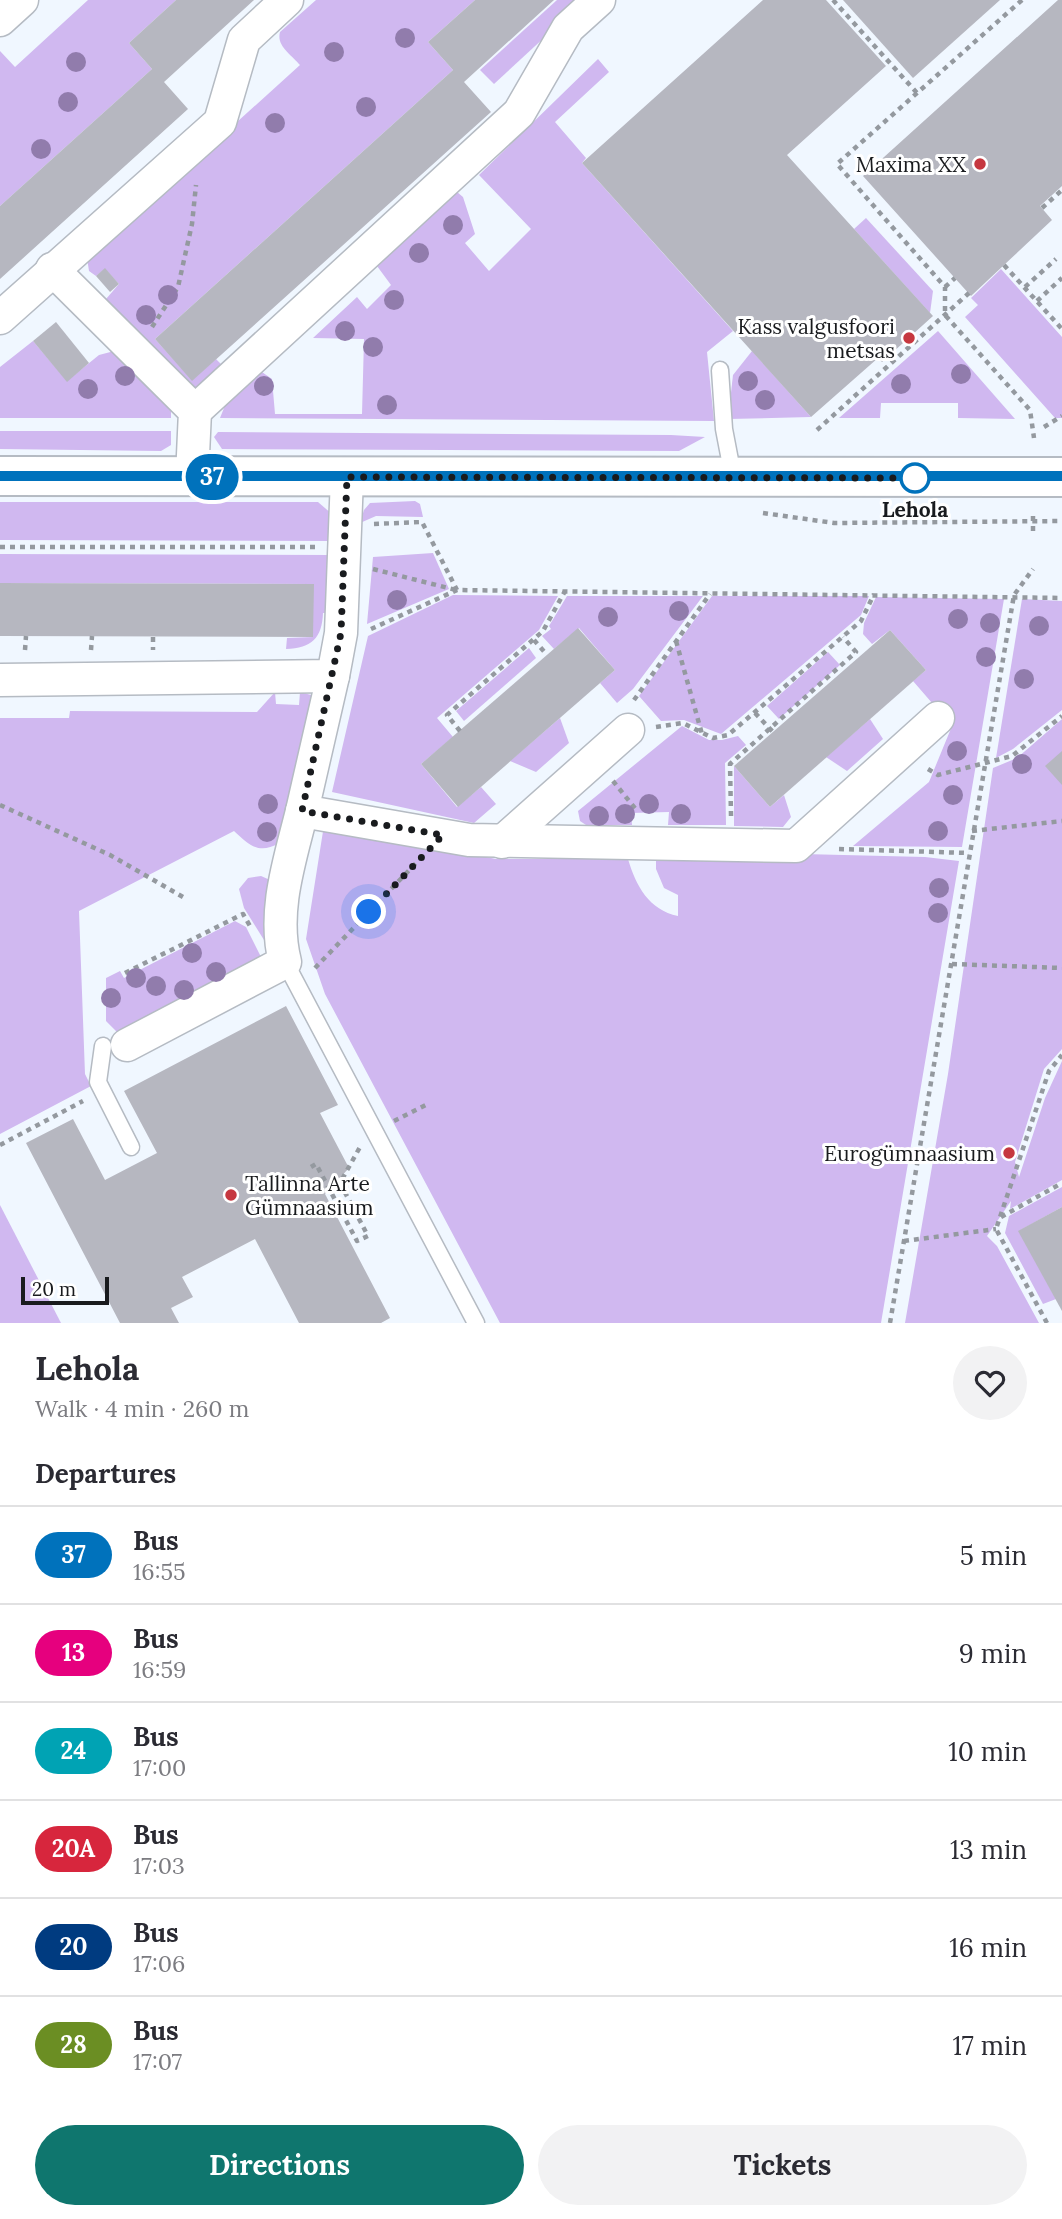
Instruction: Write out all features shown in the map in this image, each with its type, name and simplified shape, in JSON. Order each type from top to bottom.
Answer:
[{"type":"street","points":[[0,20],[22,0]]},
{"type":"street","points":[[0,318],[220,122],[244,40],[287,0]]},
{"type":"street","points":[[192,477],[195,411],[519,113],[568,28],[599,0]]},
{"type":"street","points":[[52,269],[195,411]]},
{"type":"street","points":[[0,476],[1062,477]]},
{"type":"street","points":[[115,1046],[285,971],[278,936],[281,904],[341,633],[347,477]]},
{"type":"street","points":[[0,680],[333,677]]},
{"type":"street","points":[[302,811],[443,835],[502,842],[796,846],[939,718]]},
{"type":"street","points":[[502,842],[628,730]]},
{"type":"lane","points":[[720,370],[724,429],[733,476]]},
{"type":"lane","points":[[285,971],[477,1323]]},
{"type":"lane","points":[[115,1046],[98,1082],[131,1147]]},
{"type":"path","points":[[833,0],[917,93]]},
{"type":"path","points":[[1022,0],[837,164],[945,287],[945,315],[1030,410],[1034,438]]},
{"type":"path","points":[[134,350],[163,313],[178,287],[192,224],[201,139]]},
{"type":"path","points":[[1042,208],[1062,190]]},
{"type":"path","points":[[1025,288],[1056,259]]},
{"type":"path","points":[[1004,265],[1062,329]]},
{"type":"path","points":[[945,287],[955,278]]},
{"type":"path","points":[[1036,301],[1062,278]]},
{"type":"path","points":[[817,430],[969,293]]},
{"type":"path","points":[[1044,427],[1062,416]]},
{"type":"path","points":[[758,513],[834,523],[1062,521]]},
{"type":"path","points":[[1033,515],[1033,531]]},
{"type":"path","points":[[367,528],[377,522],[422,522],[457,590]]},
{"type":"path","points":[[0,548],[319,547]]},
{"type":"path","points":[[364,566],[457,590],[1014,595],[1062,598]]},
{"type":"path","points":[[890,1323],[1014,595],[1033,569]]},
{"type":"path","points":[[360,635],[457,590]]},
{"type":"path","points":[[460,731],[447,715],[543,631],[565,591]]},
{"type":"path","points":[[711,593],[636,695],[628,730],[682,723],[702,735],[723,738],[862,621],[874,594]]},
{"type":"path","points":[[25,654],[26,636]]},
{"type":"path","points":[[91,654],[92,636]]},
{"type":"path","points":[[731,845],[730,764],[858,654],[843,637]]},
{"type":"path","points":[[534,640],[547,655]]},
{"type":"path","points":[[676,641],[702,735]]},
{"type":"path","points":[[755,713],[771,730]]},
{"type":"path","points":[[903,752],[938,775],[985,765],[1013,756],[1062,716]]},
{"type":"path","points":[[595,758],[662,844]]},
{"type":"path","points":[[0,805],[110,855],[183,897]]},
{"type":"path","points":[[972,831],[1062,821]]},
{"type":"path","points":[[125,973],[243,914],[285,971],[443,835]]},
{"type":"path","points":[[796,846],[970,853]]},
{"type":"path","points":[[952,964],[1062,968]]},
{"type":"path","points":[[1047,1323],[996,1229],[1049,1071],[1062,1055]]},
{"type":"path","points":[[0,1145],[102,1090]]},
{"type":"path","points":[[311,1167],[316,1164],[358,1241],[368,1236],[340,1183]]},
{"type":"path","points":[[1000,1217],[1062,1184]]},
{"type":"path","points":[[904,1241],[996,1229]]},
{"type":"shaded area","points":[[88,0],[176,0],[129,43],[152,69],[0,206],[0,51],[15,67]]},
{"type":"shaded area","points":[[316,0],[475,0],[428,42],[453,70],[155,339],[192,380],[216,359],[226,369],[197,394],[107,305],[106,299],[119,284],[105,269],[96,276],[89,271],[87,258],[300,65],[282,46],[280,32]]},
{"type":"shaded area","points":[[557,0],[585,0],[494,84],[480,70]]},
{"type":"shaded area","points":[[598,59],[609,72],[555,122],[586,158],[582,163],[733,331],[707,352],[714,421],[220,418],[226,403],[259,370],[272,379],[275,414],[362,414],[364,339],[313,338],[357,297],[367,309],[391,285],[377,266],[457,192],[463,197],[475,234],[465,243],[489,271],[531,229],[479,175]]},
{"type":"shaded area","points":[[866,218],[933,291],[930,313],[854,229]]},
{"type":"shaded area","points":[[1001,269],[1062,337],[1062,418],[1055,418],[965,317],[978,305],[971,298]]},
{"type":"shaded area","points":[[938,331],[1015,419],[958,418],[958,403],[881,403],[880,418],[839,418]]},
{"type":"shaded area","points":[[33,341],[67,381],[99,355],[118,350],[171,409],[171,418],[0,418],[0,367]]},
{"type":"shaded area","points":[[752,351],[811,417],[728,419],[733,375]]},
{"type":"shaded area","points":[[0,431],[171,431],[171,445],[161,451],[0,449]]},
{"type":"shaded area","points":[[218,432],[705,437],[679,451],[222,449],[214,437]]},
{"type":"shaded area","points":[[415,501],[420,504],[423,517],[376,516],[360,523],[364,510],[370,503]]},
{"type":"shaded area","points":[[0,502],[318,502],[333,515],[333,541],[0,540]]},
{"type":"shaded area","points":[[433,553],[449,589],[367,624],[373,557]]},
{"type":"shaded area","points":[[0,554],[332,555],[329,613],[323,613],[318,635],[314,640],[303,646],[286,649],[287,638],[313,637],[313,584],[0,583]]},
{"type":"shaded area","points":[[453,595],[558,596],[539,630],[437,718],[453,737],[421,764],[457,807],[481,787],[496,804],[474,823],[332,792],[368,636]]},
{"type":"shaded area","points":[[567,596],[703,596],[633,689],[617,703],[600,683],[615,670],[579,628],[554,649],[542,636],[551,629],[549,626]]},
{"type":"shaded area","points":[[712,596],[869,596],[861,615],[721,734],[684,720],[661,721],[639,696]]},
{"type":"shaded area","points":[[876,597],[1004,599],[962,847],[853,846],[929,782],[952,726],[913,681],[926,670],[890,630],[872,644],[863,634],[864,623]]},
{"type":"shaded area","points":[[1022,599],[1062,601],[1062,710],[1013,749],[996,758]]},
{"type":"shaded area","points":[[529,648],[536,658],[464,721],[456,711]]},
{"type":"shaded area","points":[[828,652],[840,665],[779,719],[767,706]]},
{"type":"shaded area","points":[[275,692],[276,704],[299,705],[300,692],[311,695],[314,702],[279,843],[266,848],[255,847],[234,831],[79,911],[85,1074],[91,1086],[0,1134],[0,718],[69,718],[70,711],[257,712]]},
{"type":"shaded area","points":[[560,718],[569,743],[536,772],[510,761]]},
{"type":"shaded area","points":[[870,719],[883,739],[847,771],[826,757]]},
{"type":"shaded area","points":[[1062,719],[1062,1049],[1044,1069],[1015,1162],[1019,1177],[1045,1098],[1062,1061],[1062,1180],[1010,1209],[1011,1201],[987,1236],[997,1246],[1039,1323],[905,1323],[948,1074],[993,768],[1017,758]]},
{"type":"shaded area","points":[[682,726],[709,740],[738,736],[746,745],[725,763],[726,825],[668,825],[669,812],[631,813],[632,825],[586,825],[580,821],[578,811]]},
{"type":"shaded area","points":[[734,766],[770,807],[784,795],[791,817],[783,827],[734,826]]},
{"type":"shaded area","points":[[324,825],[496,859],[628,859],[645,895],[659,908],[678,916],[678,895],[664,888],[656,869],[656,861],[683,851],[925,857],[959,861],[881,1323],[500,1323],[325,994],[306,939]]},
{"type":"shaded area","points":[[261,876],[270,880],[269,948],[244,908],[239,889],[248,878]]},
{"type":"shaded area","points":[[235,921],[246,927],[264,963],[120,1035],[106,1021],[106,978],[120,971],[124,978]]},
{"type":"shaded area","points":[[1062,1187],[1062,1207],[1019,1231],[1056,1299],[1043,1304],[1005,1233],[1009,1216]]},
{"type":"shaded area","points":[[0,1205],[61,1323],[0,1323]]},
{"type":"building","points":[[176,0],[254,0],[164,82],[188,109],[0,279],[0,206],[152,69],[129,43]]},
{"type":"building","points":[[475,0],[554,0],[464,82],[491,112],[192,381],[155,339],[453,70],[428,42]]},
{"type":"building","points":[[763,0],[826,0],[886,66],[787,155],[933,316],[882,362],[878,358],[811,417],[582,163]]},
{"type":"building","points":[[843,0],[1000,0],[913,78]]},
{"type":"building","points":[[1058,0],[1062,0],[1062,186],[1040,206],[1052,220],[971,296],[863,176]]},
{"type":"building","points":[[105,268],[119,284],[110,292],[96,276]]},
{"type":"building","points":[[56,322],[89,363],[67,382],[33,341]]},
{"type":"building","points":[[0,583],[314,584],[313,637],[0,636]]},
{"type":"building","points":[[578,628],[615,670],[458,807],[421,764]]},
{"type":"building","points":[[890,630],[926,670],[770,807],[734,766]]},
{"type":"building","points":[[1062,751],[1062,785],[1045,766]]},
{"type":"building","points":[[286,1006],[338,1105],[320,1113],[349,1168],[325,1194],[390,1318],[381,1323],[299,1323],[255,1239],[182,1277],[193,1297],[171,1308],[179,1323],[120,1323],[26,1143],[73,1119],[105,1180],[157,1153],[124,1091]]},
{"type":"building","points":[[1062,1207],[1062,1311],[1018,1231]]},
{"type":"bus line","name":"37","points":[[0,476],[1062,476]]},
{"type":"place","name":"Maxima XX","points":[[980,164]]},
{"type":"place","name":"Kass valgusfoori metsas","points":[[909,338]]},
{"type":"place","name":"Lehola","points":[[915,478]]},
{"type":"place","name":"Eurogümnaasium","points":[[1009,1153]]},
{"type":"place","name":"Tallinna Arte Gümnaasium","points":[[231,1195]]},
{"type":"route","points":[[369,912],[443,835],[302,811],[341,633],[347,477],[919,478],[915,478]]}]
